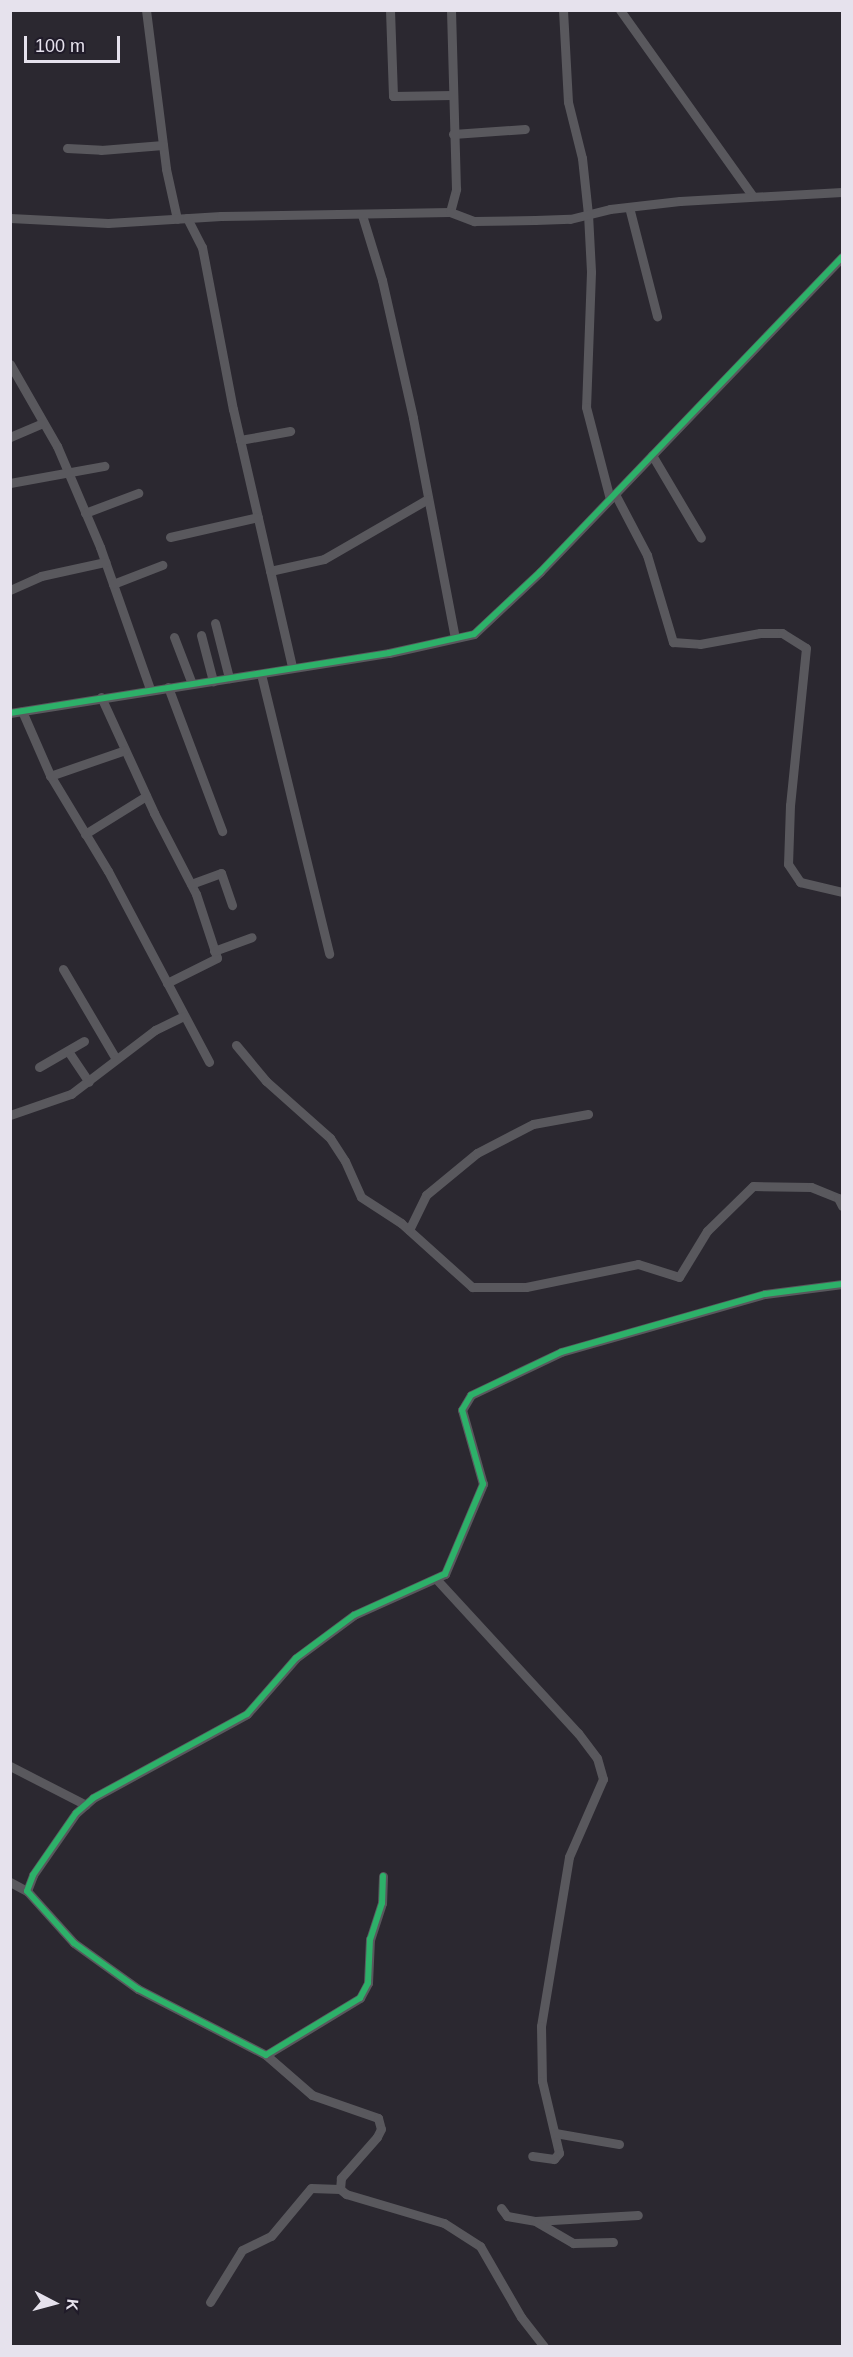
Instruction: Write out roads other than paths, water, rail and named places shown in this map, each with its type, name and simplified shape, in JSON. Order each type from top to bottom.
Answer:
[{"type":"street","points":[[146,10],[163,145],[177,219]]},
{"type":"street","points":[[390,10],[393,96],[452,95]]},
{"type":"street","points":[[450,212],[456,189],[451,10]]},
{"type":"street","points":[[563,10],[568,102],[582,158],[588,214],[591,272],[585,407],[612,497],[647,555],[673,642],[700,644],[760,633],[782,633],[806,648],[790,805],[788,864],[800,882],[843,892]]},
{"type":"street","points":[[620,10],[752,195]]},
{"type":"street","points":[[453,134],[525,129]]},
{"type":"street","points":[[67,148],[101,150],[163,145]]},
{"type":"street","points":[[10,218],[108,223],[187,218],[450,212],[474,220],[570,219],[629,207],[752,195],[843,192]]},
{"type":"street","points":[[629,207],[657,316]]},
{"type":"street","points":[[362,215],[385,291],[455,638]]},
{"type":"street","points":[[187,218],[202,247],[240,441],[292,667]]},
{"type":"street","points":[[10,713],[150,689],[261,674],[474,634],[491,620],[612,497],[843,257]]},
{"type":"street","points":[[12,372],[43,423],[67,471],[105,562],[150,689]]},
{"type":"street","points":[[10,437],[43,423]]},
{"type":"street","points":[[240,441],[290,432]]},
{"type":"street","points":[[652,455],[701,538]]},
{"type":"street","points":[[10,483],[104,466]]},
{"type":"street","points":[[85,513],[138,493]]},
{"type":"street","points":[[270,571],[324,559],[428,500]]},
{"type":"street","points":[[170,537],[258,517]]},
{"type":"street","points":[[10,590],[41,576],[105,562]]},
{"type":"street","points":[[113,584],[162,565]]},
{"type":"street","points":[[215,623],[229,678]]},
{"type":"street","points":[[201,635],[213,681]]},
{"type":"street","points":[[174,636],[192,684]]},
{"type":"street","points":[[261,674],[329,954]]},
{"type":"street","points":[[168,687],[222,831]]},
{"type":"street","points":[[101,697],[146,796],[191,884],[217,958],[167,983]]},
{"type":"street","points":[[22,711],[50,776],[86,834],[208,1062]]},
{"type":"street","points":[[50,776],[125,750]]},
{"type":"street","points":[[86,834],[146,796]]},
{"type":"street","points":[[191,884],[221,873],[232,905]]},
{"type":"street","points":[[214,951],[252,937]]},
{"type":"street","points":[[63,969],[116,1059]]},
{"type":"street","points":[[10,1114],[57,1102],[89,1082],[155,1030],[184,1016]]},
{"type":"street","points":[[39,1067],[84,1041]]},
{"type":"street","points":[[236,1045],[267,1081],[330,1138],[345,1161],[361,1197],[409,1230],[472,1287],[526,1287],[638,1264],[679,1277],[707,1231],[753,1186],[811,1187],[838,1198],[843,1206]]},
{"type":"street","points":[[68,1051],[89,1082]]},
{"type":"street","points":[[409,1230],[426,1195],[477,1153],[525,1126],[588,1114]]},
{"type":"street","points":[[27,1891],[33,1875],[86,1805],[247,1714],[296,1658],[354,1615],[438,1581],[456,1553],[483,1484],[462,1410],[471,1395],[561,1352],[765,1294],[843,1284]]},
{"type":"street","points":[[438,1581],[578,1732],[602,1773],[603,1787],[580,1827],[568,1863],[541,2026],[542,2080],[555,2133],[558,2157],[531,2156]]},
{"type":"street","points":[[10,1766],[86,1805]]},
{"type":"street","points":[[266,2055],[360,1998],[368,1983],[370,1939],[382,1903],[383,1876]]},
{"type":"street","points":[[10,1882],[27,1891],[74,1943],[138,1989],[266,2055],[312,2095],[378,2118],[381,2129],[341,2178],[340,2189]]},
{"type":"street","points":[[555,2133],[619,2144]]},
{"type":"street","points":[[210,2302],[242,2250],[271,2236],[311,2188],[340,2189],[358,2200],[444,2223],[480,2246],[521,2317],[544,2346]]},
{"type":"street","points":[[501,2208],[507,2216],[535,2221],[638,2215]]},
{"type":"street","points":[[535,2221],[573,2243],[613,2242]]}]
